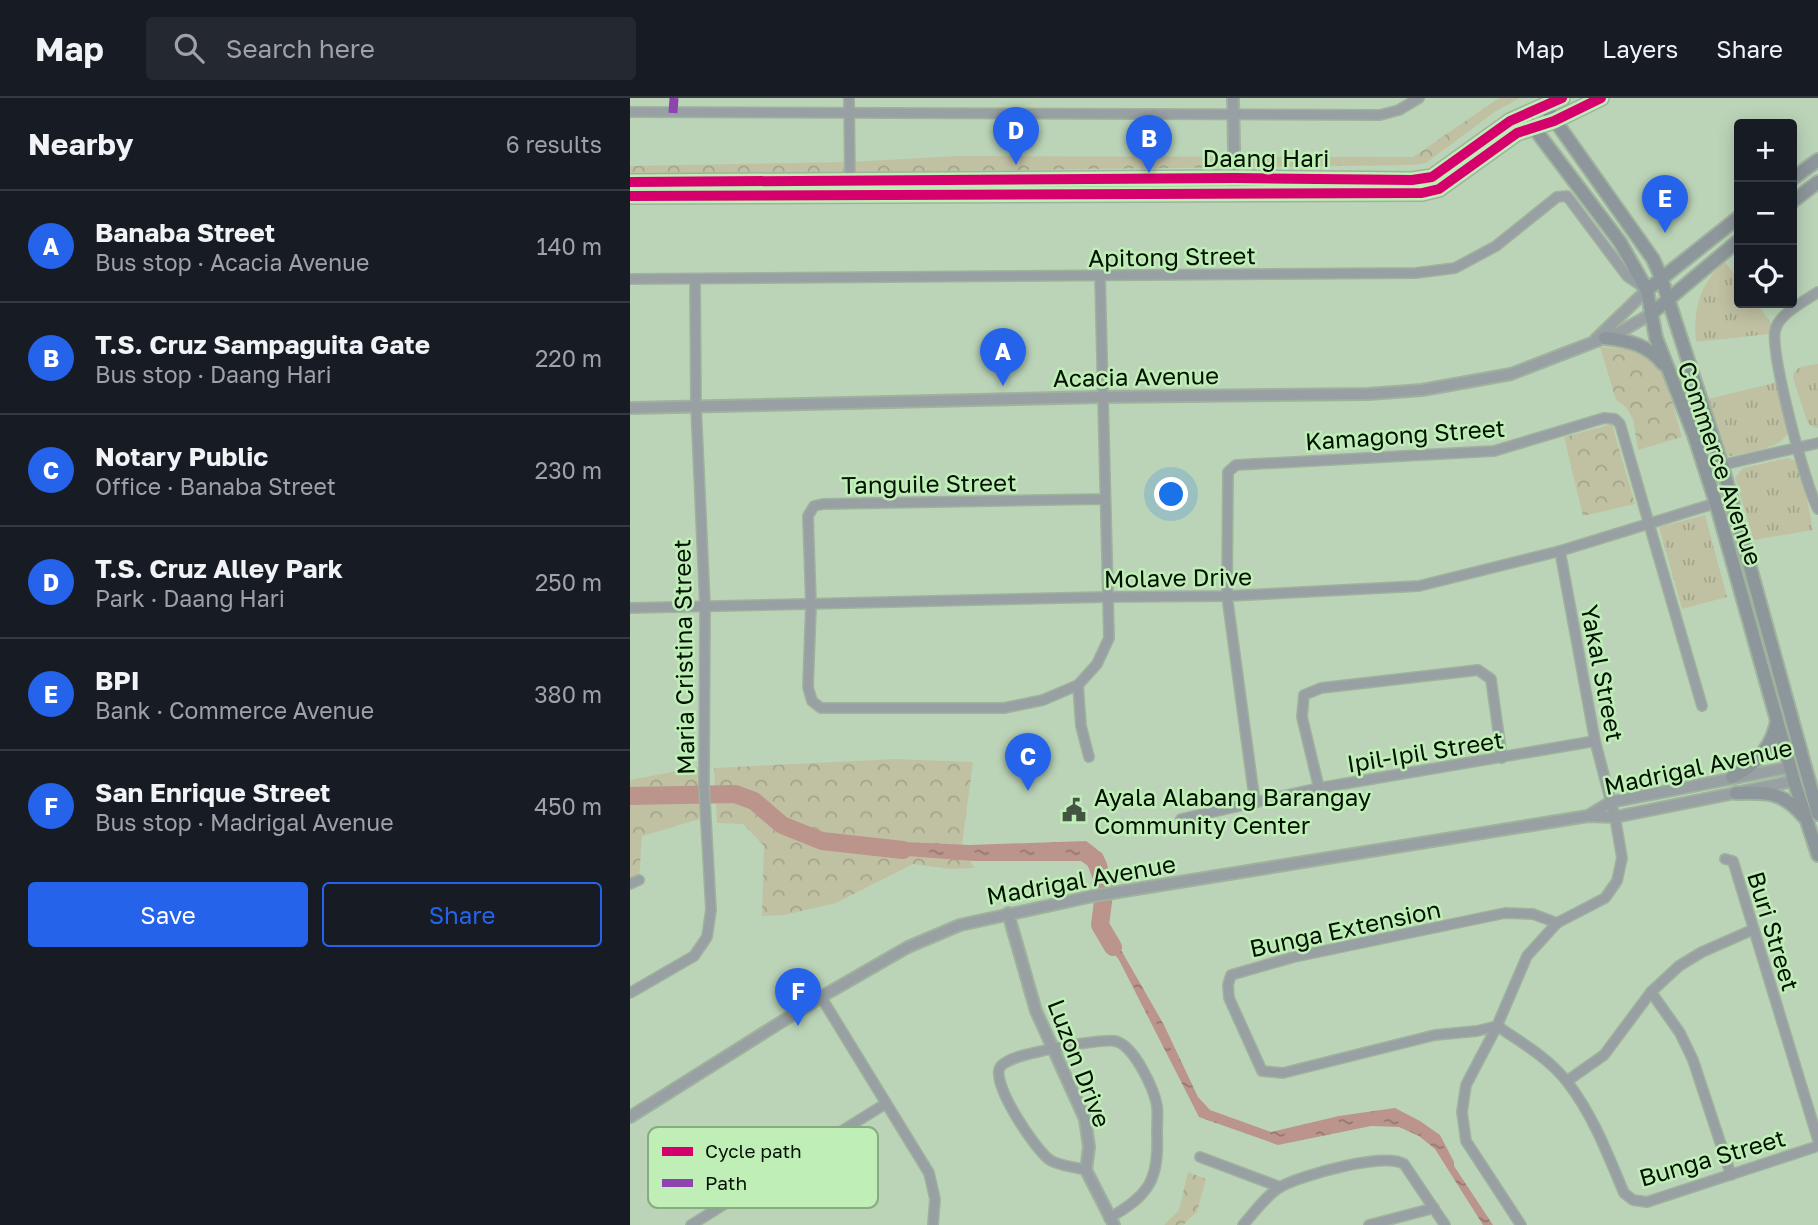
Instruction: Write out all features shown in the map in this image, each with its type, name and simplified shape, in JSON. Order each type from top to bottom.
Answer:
[{"type":"main road","name":"Daang Hari","points":[[630,196],[1235,178],[1412,180],[1432,177],[1524,114],[1562,98]]},
{"type":"main road","name":"Daang Hari","points":[[630,182],[850,188],[1422,193],[1439,189],[1517,134],[1554,121],[1601,98]]},
{"type":"main road","name":"Commerce Avenue","points":[[1544,105],[1645,248],[1661,278],[1721,465],[1770,634],[1797,766]]},
{"type":"main road","name":"Commerce Avenue","points":[[1524,114],[1532,129],[1620,242],[1647,290],[1656,338],[1694,435],[1716,503],[1778,717],[1797,766],[1807,779],[1818,855]]},
{"type":"main road","points":[[1797,175],[1818,160]]},
{"type":"main road","points":[[1797,198],[1818,182]]},
{"type":"main road","name":"Acacia Avenue","points":[[1647,290],[1734,221]]},
{"type":"main road","name":"Acacia Avenue","points":[[1651,314],[1734,244]]},
{"type":"main road","points":[[1600,339],[1623,340],[1641,346],[1660,359],[1668,371]]},
{"type":"main road","points":[[1732,777],[1745,771],[1764,752],[1771,741],[1778,717]]},
{"type":"main road","name":"Madrigal Avenue","points":[[1797,766],[1818,762]]},
{"type":"main road","points":[[1736,793],[1761,792],[1783,798],[1813,818]]},
{"type":"street","points":[[849,98],[850,188]]},
{"type":"street","points":[[1233,98],[1236,193]]},
{"type":"street","points":[[630,113],[1380,115],[1399,110],[1419,98]]},
{"type":"street","name":"Apitong Street","points":[[630,279],[1416,273],[1455,268],[1496,246],[1557,197],[1566,196],[1627,276],[1647,290]]},
{"type":"street","points":[[811,605],[808,687],[811,701],[821,708],[1004,708],[1043,699],[1078,685],[1097,664],[1109,638],[1100,276]]},
{"type":"street","name":"Maria Cristina Street","points":[[630,993],[694,956],[707,937],[711,910],[704,785],[705,606],[696,406],[695,279]]},
{"type":"street","name":"Acacia Avenue","points":[[1600,339],[1630,303],[1647,290]]},
{"type":"street","points":[[1818,292],[1782,318],[1775,332],[1779,366],[1797,447],[1818,509]]},
{"type":"street","name":"Acacia Avenue","points":[[630,408],[1368,394],[1422,390],[1511,374],[1620,332],[1651,314]]},
{"type":"street","name":"Kamagong Street","points":[[1255,803],[1227,596],[1228,472],[1236,465],[1494,451],[1605,418],[1615,419],[1619,424],[1702,706]]},
{"type":"street","points":[[1721,465],[1818,443]]},
{"type":"street","name":"Tanguile Street","points":[[811,605],[808,516],[814,506],[1104,499]]},
{"type":"street","name":"Molave Drive","points":[[630,608],[1227,596],[1419,586],[1560,551],[1716,503]]},
{"type":"street","name":"Yakal Street","points":[[1557,923],[1605,898],[1617,881],[1622,858],[1615,817],[1595,741],[1560,551]]},
{"type":"street","points":[[1319,788],[1302,717],[1304,695],[1321,688],[1478,670],[1491,679],[1502,758]]},
{"type":"street","points":[[1078,685],[1081,726],[1089,757]]},
{"type":"street","name":"Ipil-Ipil Street","points":[[1181,819],[1319,788],[1595,741]]},
{"type":"street","name":"Madrigal Avenue","points":[[1588,816],[1611,802],[1797,766]]},
{"type":"street","name":"Madrigal Avenue","points":[[630,1117],[821,997],[908,947],[960,925],[1115,892],[1588,816],[1615,817],[1807,779]]},
{"type":"street","name":"Buri Street","points":[[1725,859],[1733,862],[1818,1140]]},
{"type":"street","name":"Luzon Drive","points":[[1008,914],[1036,1011],[1085,1119],[1089,1147],[1086,1170],[1112,1222]]},
{"type":"street","name":"Bunga Extension","points":[[1497,1026],[1435,1035],[1283,1073],[1271,1073],[1262,1070],[1229,998],[1227,985],[1231,975],[1294,957],[1506,914],[1533,914],[1557,923]]},
{"type":"street","points":[[1521,1225],[1466,1141],[1462,1112],[1466,1085],[1497,1026],[1527,956],[1557,923]]},
{"type":"street","points":[[1567,1082],[1604,1055],[1651,992],[1679,966],[1702,952],[1752,930]]},
{"type":"street","points":[[1651,992],[1680,1033],[1693,1060],[1731,1175]]},
{"type":"street","points":[[821,997],[929,1173],[935,1199],[933,1225]]},
{"type":"street","name":"Bunga Street","points":[[1497,1026],[1528,1047],[1567,1082],[1596,1129],[1624,1193],[1633,1200],[1647,1202],[1818,1146]]},
{"type":"street","points":[[1086,1170],[1051,1161],[1036,1146],[1002,1092],[997,1075],[1001,1066],[1052,1048],[1115,1041],[1129,1049],[1141,1067],[1157,1105],[1158,1153],[1151,1184],[1133,1205],[1112,1222]]},
{"type":"street","points":[[848,1127],[885,1104]]},
{"type":"street","points":[[1200,1157],[1280,1187]]},
{"type":"street","points":[[1243,1225],[1280,1187],[1320,1172],[1381,1160],[1404,1164],[1445,1225]]},
{"type":"street","points":[[691,1225],[718,1208]]},
{"type":"street","points":[[1368,1225],[1434,1208]]},
{"type":"green space","points":[[1499,98],[1520,98],[1496,111],[1426,163],[1414,165],[630,175],[630,166],[847,162],[959,156],[1413,157]]},
{"type":"green space","points":[[1724,261],[1734,274],[1734,308],[1760,308],[1771,323],[1769,334],[1696,342],[1697,307],[1709,279]]},
{"type":"green space","points":[[1600,347],[1638,351],[1655,362],[1670,393],[1682,437],[1638,450],[1633,419],[1626,407],[1616,400]]},
{"type":"green space","points":[[1818,364],[1816,428],[1808,424],[1793,378],[1798,368]]},
{"type":"green space","points":[[1778,382],[1789,425],[1788,433],[1783,440],[1765,449],[1726,457],[1708,399]]},
{"type":"green space","points":[[1612,424],[1635,504],[1583,516],[1564,437]]},
{"type":"green space","points":[[1788,458],[1798,462],[1801,468],[1813,530],[1754,540],[1735,478],[1743,468]]},
{"type":"green space","points":[[1705,515],[1727,597],[1682,609],[1659,527]]},
{"type":"green space","points":[[895,759],[973,762],[962,845],[974,868],[950,869],[913,864],[836,903],[784,915],[762,916],[764,846],[743,824],[717,823],[714,768]]},
{"type":"green space","points":[[698,767],[700,819],[642,836],[639,880],[630,884],[630,780]]},
{"type":"green space","points":[[1188,1172],[1206,1179],[1197,1212],[1183,1225],[1164,1225],[1179,1210]]},
{"type":"water","points":[[882,841],[969,845],[1086,841],[1103,856],[1108,877],[1094,879],[1088,866],[1081,861],[974,861],[880,854]]},
{"type":"water","points":[[1099,902],[1108,903],[1107,920],[1121,950],[1164,1025],[1198,1097],[1210,1110],[1271,1132],[1339,1116],[1395,1108],[1440,1135],[1454,1166],[1493,1225],[1483,1225],[1435,1149],[1419,1136],[1399,1127],[1371,1126],[1278,1145],[1199,1117],[1119,960],[1101,935]]},
{"type":"waterway","points":[[630,796],[735,794],[754,801],[782,825],[822,841],[903,850]]},
{"type":"waterway","points":[[1095,859],[1105,886],[1100,925],[1113,947]]},
{"type":"marked path","points":[[673,113],[674,98]]},
{"type":"cycle path","points":[[630,182],[1235,178],[1412,180],[1432,177],[1510,121],[1562,98]]},
{"type":"cycle path","points":[[630,196],[1422,193],[1439,189],[1517,133],[1554,121],[1601,98]]},
{"type":"place","name":"T.S. Cruz Alley Park","points":[[1016,165]]},
{"type":"place","name":"T.S. Cruz Sampaguita Gate","points":[[1149,173]]},
{"type":"place","name":"BPI","points":[[1665,233]]},
{"type":"place","name":"Banaba Street","points":[[1003,386]]},
{"type":"place","name":"Notary Public","points":[[1028,791]]},
{"type":"place","name":"Ayala Alabang Barangay Community Center","points":[[1074,810]]},
{"type":"place","name":"San Enrique Street","points":[[798,1026]]}]
